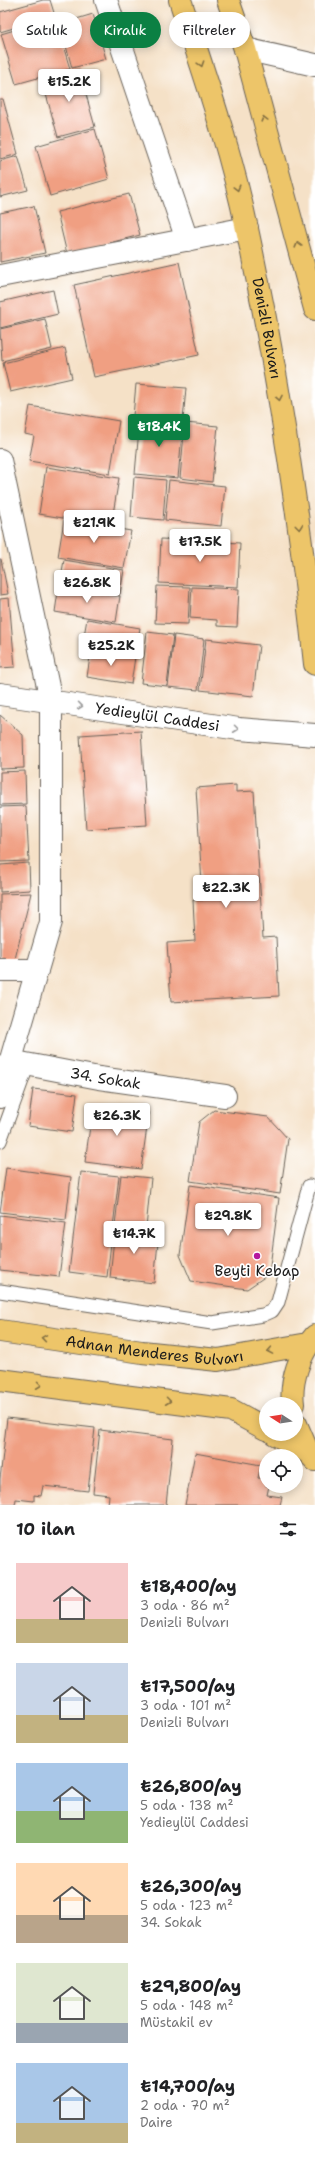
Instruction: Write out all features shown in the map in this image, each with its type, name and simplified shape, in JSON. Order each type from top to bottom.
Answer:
[{"type":"main road","name":"Denizli Bulvarı","points":[[180,0],[219,118],[247,228],[291,466],[315,664]]},
{"type":"main road","points":[[228,0],[245,49],[315,309]]},
{"type":"main road","name":"Adnan Menderes Bulvarı","points":[[0,1331],[142,1352],[218,1360],[312,1340]]},
{"type":"main road","points":[[294,1397],[296,1370],[312,1340]]},
{"type":"main road","points":[[0,1380],[232,1410],[259,1425]]},
{"type":"main road","points":[[303,1438],[312,1456]]},
{"type":"main road","points":[[287,1441],[312,1456]]},
{"type":"street","points":[[106,0],[187,240]]},
{"type":"street","points":[[245,49],[314,68]]},
{"type":"street","points":[[0,276],[247,228]]},
{"type":"street","points":[[0,460],[4,496],[51,701],[51,922],[37,970],[19,1062],[0,1097]]},
{"type":"street","name":"Yedieylül Caddesi","points":[[0,694],[239,729],[315,735]]},
{"type":"street","points":[[0,970],[37,970]]},
{"type":"street","name":"34. Sokak","points":[[19,1062],[99,1078],[225,1096]]},
{"type":"lane","points":[[0,1141],[19,1062]]},
{"type":"lane","points":[[0,1291],[212,1323],[263,1315],[272,1310],[278,1302],[309,1186]]},
{"type":"building","points":[[43,0],[50,0],[54,12],[12,12],[12,29],[0,32],[0,12]]},
{"type":"building","points":[[90,15],[90,48],[103,48],[106,59],[72,68],[67,48],[82,48],[82,17]]},
{"type":"building","points":[[12,31],[12,48],[64,48],[70,69],[16,84],[1,34]]},
{"type":"building","points":[[79,69],[95,127],[58,137],[42,80]]},
{"type":"building","points":[[0,99],[3,99],[18,154],[0,159]]},
{"type":"building","points":[[95,129],[109,179],[50,196],[36,146]]},
{"type":"building","points":[[18,156],[28,190],[0,197],[0,161]]},
{"type":"building","points":[[129,194],[140,235],[67,254],[57,212]]},
{"type":"building","points":[[34,206],[45,253],[0,262],[0,213]]},
{"type":"building","points":[[179,262],[199,355],[94,377],[74,285]]},
{"type":"building","points":[[53,290],[58,314],[0,328],[0,302]]},
{"type":"building","points":[[45,319],[52,349],[2,361],[0,329]]},
{"type":"building","points":[[65,348],[72,378],[10,392],[3,363]]},
{"type":"building","points":[[136,384],[186,388],[183,420],[133,416]]},
{"type":"building","points":[[30,406],[119,421],[110,474],[29,461],[34,436],[25,434]]},
{"type":"building","points":[[140,418],[183,423],[178,478],[135,474]]},
{"type":"building","points":[[185,423],[218,426],[212,482],[180,478]]},
{"type":"building","points":[[46,467],[119,478],[111,526],[39,514]]},
{"type":"building","points":[[134,477],[166,480],[163,520],[131,517]]},
{"type":"building","points":[[169,480],[225,486],[221,526],[165,520]]},
{"type":"building","points":[[64,520],[131,531],[124,568],[58,557]]},
{"type":"building","points":[[161,539],[240,543],[238,587],[159,583]]},
{"type":"building","points":[[0,559],[8,594],[0,595]]},
{"type":"building","points":[[64,560],[124,570],[120,594],[60,584]]},
{"type":"building","points":[[59,585],[120,596],[116,622],[55,612]]},
{"type":"building","points":[[157,586],[190,587],[188,624],[155,623]]},
{"type":"building","points":[[192,587],[239,589],[237,627],[217,626],[217,620],[190,618]]},
{"type":"building","points":[[9,598],[15,667],[0,668],[0,599]]},
{"type":"building","points":[[87,619],[140,628],[135,656],[82,647]]},
{"type":"building","points":[[147,632],[173,635],[167,686],[141,683]]},
{"type":"building","points":[[174,635],[204,639],[198,690],[168,687]]},
{"type":"building","points":[[206,639],[259,645],[253,696],[200,690]]},
{"type":"building","points":[[91,650],[135,657],[131,684],[87,677]]},
{"type":"building","points":[[0,715],[23,735],[24,768],[0,769]]},
{"type":"building","points":[[141,731],[147,825],[86,829],[80,735]]},
{"type":"building","points":[[25,771],[26,804],[0,805],[0,772]]},
{"type":"building","points":[[236,785],[236,792],[254,791],[263,938],[276,937],[279,996],[171,1002],[167,943],[195,941],[193,900],[203,900],[196,788]]},
{"type":"building","points":[[26,806],[29,861],[0,862],[0,807]]},
{"type":"building","points":[[29,863],[30,890],[0,892],[0,865]]},
{"type":"building","points":[[31,893],[15,959],[0,959],[0,894]]},
{"type":"building","points":[[33,1089],[77,1094],[72,1132],[28,1126]]},
{"type":"building","points":[[93,1105],[149,1113],[141,1169],[85,1162]]},
{"type":"building","points":[[214,1110],[268,1117],[288,1139],[280,1194],[190,1181],[199,1122]]},
{"type":"building","points":[[6,1168],[71,1177],[66,1220],[0,1212]]},
{"type":"building","points":[[81,1172],[119,1176],[107,1277],[69,1272]]},
{"type":"building","points":[[121,1175],[151,1178],[146,1228],[115,1225]]},
{"type":"building","points":[[190,1185],[279,1198],[269,1274],[247,1289],[191,1281],[180,1255]]},
{"type":"building","points":[[0,1215],[66,1223],[59,1277],[0,1270]]},
{"type":"building","points":[[115,1227],[159,1232],[154,1283],[110,1278]]},
{"type":"building","points":[[7,1418],[95,1428],[88,1491],[43,1486],[41,1496],[34,1495],[34,1501],[16,1499],[15,1505],[0,1505],[0,1479]]},
{"type":"building","points":[[100,1430],[173,1439],[166,1505],[108,1505],[109,1495],[93,1493]]},
{"type":"building","points":[[195,1453],[259,1465],[259,1493],[267,1493],[267,1495],[282,1497],[280,1505],[185,1505]]},
{"type":"place","name":"Beyti Kebap","points":[[257,1256]]}]
